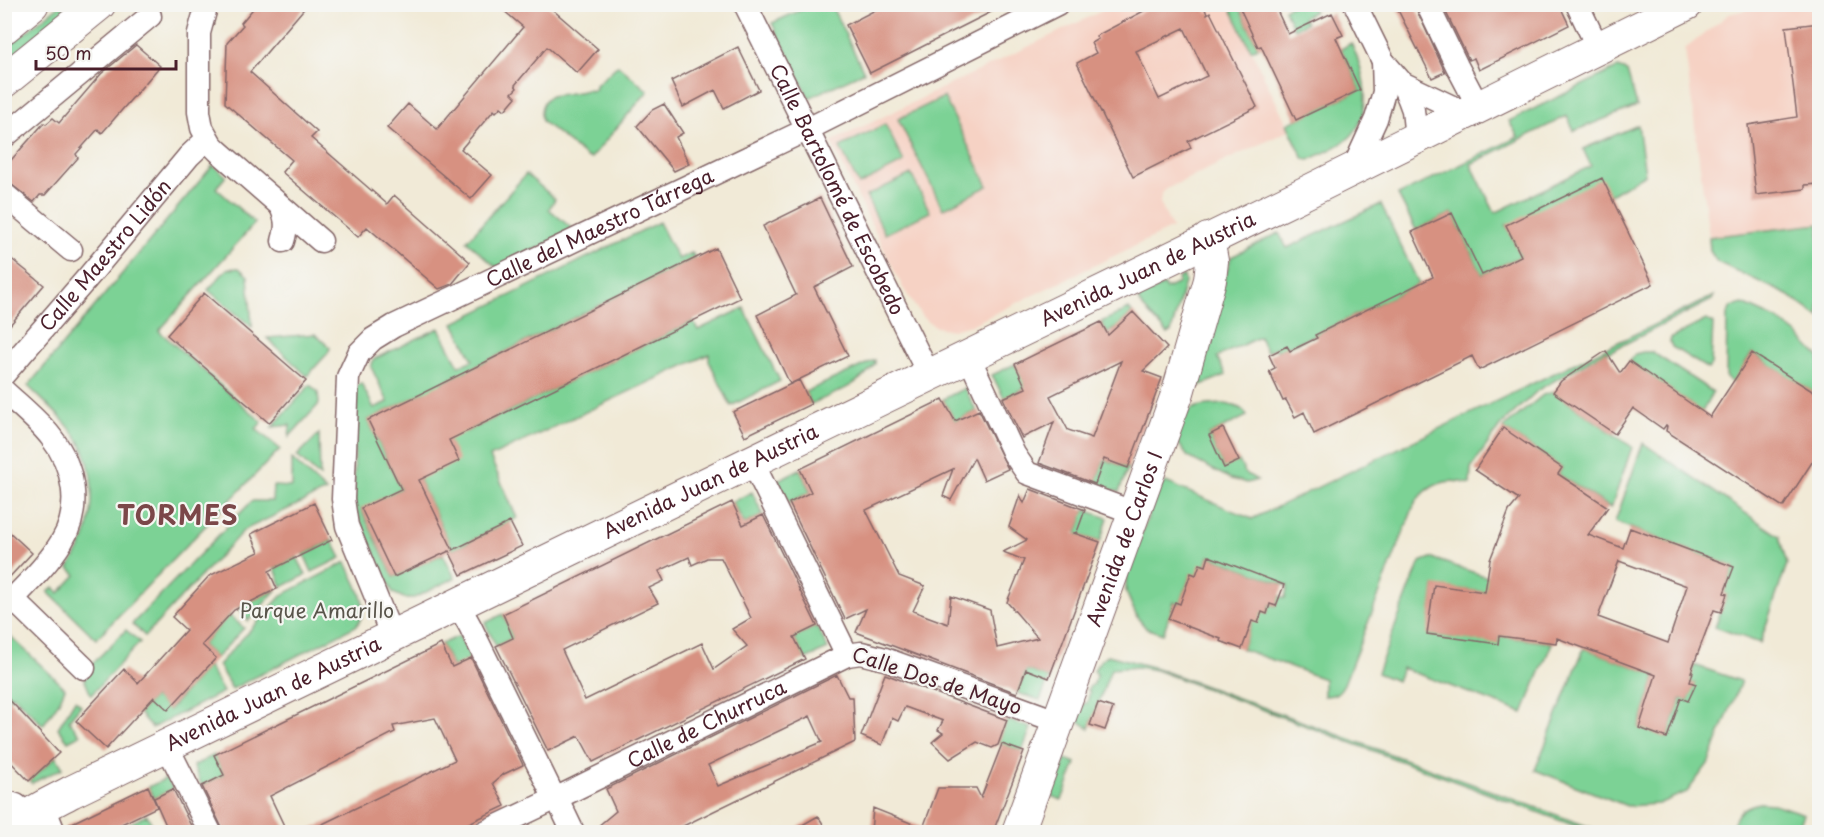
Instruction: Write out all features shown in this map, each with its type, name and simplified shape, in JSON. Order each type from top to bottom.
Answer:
[{"type":"highway","points":[[4,27],[32,4]]},
{"type":"highway","points":[[4,81],[99,4]]},
{"type":"main road","name":"Avenida Juan de Austria","points":[[29,818],[167,746],[1687,4]]},
{"type":"main road","name":"Avenida de Carlos I","points":[[1018,832],[1178,392],[1210,280],[1212,261],[1209,239]]},
{"type":"street","points":[[207,4],[199,33],[200,121],[207,139],[321,241]]},
{"type":"street","name":"Calle Bartolomé de Escobedo","points":[[745,4],[928,375]]},
{"type":"street","name":"Calle del Maestro Tárrega","points":[[392,636],[347,526],[343,499],[348,377],[359,353],[373,339],[394,326],[806,130],[1057,4]]},
{"type":"street","points":[[1355,4],[1393,87],[1413,110],[1416,138]]},
{"type":"street","points":[[1427,4],[1456,66],[1472,109]]},
{"type":"street","points":[[1577,4],[1598,48]]},
{"type":"street","points":[[4,137],[150,16]]},
{"type":"street","points":[[1393,87],[1472,109]]},
{"type":"street","points":[[1353,169],[1393,87]]},
{"type":"street","name":"Calle Maestro Lidón","points":[[4,374],[189,156],[207,139]]},
{"type":"street","points":[[4,195],[71,250]]},
{"type":"street","points":[[281,207],[286,219],[283,241]]},
{"type":"street","points":[[968,355],[1014,454],[1027,473],[1135,513]]},
{"type":"street","points":[[4,391],[50,436],[68,466],[73,484],[71,517],[64,539],[9,604],[84,668]]},
{"type":"street","name":"Calle Dos de Mayo","points":[[752,461],[847,655],[861,653],[885,659],[1059,722]]},
{"type":"street","points":[[458,604],[573,832]]},
{"type":"street","name":"Calle de Churruca","points":[[485,832],[847,655]]},
{"type":"street","points":[[167,746],[210,832]]},
{"type":"shaded area","points":[[1116,4],[1229,5],[1290,130],[1166,189],[1161,195],[1160,203],[1172,228],[971,325],[952,330],[936,327],[922,317],[903,288],[831,142]]},
{"type":"shaded area","points":[[1766,5],[1819,5],[1819,224],[1709,237],[1685,49],[1729,14]]},
{"type":"green space","points":[[1294,4],[1311,5],[1315,11],[1303,17],[1306,23],[1294,29],[1284,9]]},
{"type":"green space","points":[[60,5],[74,5],[5,62],[5,49]]},
{"type":"green space","points":[[812,5],[827,5],[833,9],[864,72],[809,98],[772,23]]},
{"type":"green space","points":[[1229,5],[1238,5],[1258,47],[1251,50]]},
{"type":"green space","points":[[1351,43],[1363,78],[1365,103],[1363,116],[1358,127],[1346,141],[1309,160],[1304,159],[1287,124],[1360,90],[1341,49]]},
{"type":"green space","points":[[618,65],[648,91],[591,158],[587,157],[542,121],[542,107],[545,100],[551,96],[596,89],[595,86]]},
{"type":"green space","points":[[1617,68],[1627,71],[1637,106],[1574,131],[1567,116],[1471,164],[1495,213],[1591,166],[1583,149],[1638,125],[1645,174],[1610,195],[1506,225],[1521,256],[1482,275],[1452,213],[1416,230],[1398,195],[1518,137],[1509,121]]},
{"type":"green space","points":[[944,97],[988,186],[943,209],[898,119]]},
{"type":"green space","points":[[885,124],[904,162],[859,185],[840,147]]},
{"type":"green space","points":[[213,165],[226,176],[216,188],[255,223],[159,331],[262,422],[256,429],[280,449],[96,639],[48,592],[54,587],[59,593],[76,575],[69,568],[84,539],[91,512],[92,487],[88,463],[74,433],[28,386]]},
{"type":"green space","points":[[526,174],[555,199],[549,209],[575,231],[497,268],[467,241]]},
{"type":"green space","points":[[911,174],[930,212],[885,234],[866,196]]},
{"type":"green space","points":[[1381,204],[1419,284],[1277,351],[1276,347],[1267,352],[1259,337],[1217,357],[1226,375],[1196,387],[1195,382],[1231,257],[1279,233],[1287,248]]},
{"type":"green space","points":[[659,222],[678,259],[692,253],[695,258],[442,383],[466,432],[693,321],[698,330],[744,308],[780,381],[731,406],[709,361],[709,354],[490,457],[517,518],[453,550],[419,480],[425,392],[368,420],[401,489],[361,509],[394,577],[443,554],[455,578],[414,598],[404,598],[393,593],[354,508],[355,386],[361,383],[374,408],[388,402],[371,367],[374,359],[439,328],[459,366],[473,360],[454,323]]},
{"type":"green space","points":[[1819,224],[1819,317],[1788,295],[1717,262],[1710,251],[1709,237]]},
{"type":"green space","points":[[239,268],[248,276],[252,327],[208,290],[227,269]]},
{"type":"green space","points":[[1182,276],[1185,282],[1171,332],[1168,334],[1140,304],[1138,298],[1164,285],[1166,289],[1179,283],[1178,279]]},
{"type":"green space","points":[[1714,296],[1712,300],[1607,353],[1606,351],[1538,390],[1500,426],[1471,468],[1470,484],[1446,482],[1432,487],[1420,496],[1415,503],[1344,684],[1336,693],[1324,696],[1324,679],[1242,649],[1252,621],[1262,612],[1267,614],[1270,604],[1276,606],[1279,596],[1285,598],[1288,586],[1209,556],[1206,566],[1196,575],[1191,574],[1180,604],[1174,602],[1163,634],[1146,628],[1137,617],[1126,592],[1126,575],[1159,488],[1166,482],[1252,519]]},
{"type":"green space","points":[[1743,304],[1778,320],[1796,333],[1819,357],[1819,396],[1752,353],[1733,383],[1726,378],[1727,315],[1731,307]]},
{"type":"green space","points":[[1129,309],[1132,313],[1107,333],[1101,322]]},
{"type":"green space","points":[[1706,320],[1713,323],[1711,365],[1708,369],[1672,347],[1670,342],[1671,338]]},
{"type":"green space","points":[[315,334],[330,348],[307,376],[267,338]]},
{"type":"green space","points":[[1652,352],[1713,392],[1702,412],[1629,361],[1635,354]]},
{"type":"green space","points":[[875,360],[875,364],[868,372],[854,383],[811,404],[805,392]]},
{"type":"green space","points":[[1015,364],[1025,384],[1024,388],[1004,398],[992,375]]},
{"type":"green space","points":[[310,385],[318,392],[319,404],[289,437],[290,425],[272,427]]},
{"type":"green space","points":[[965,388],[976,411],[955,421],[943,399]]},
{"type":"green space","points":[[1553,392],[1632,447],[1611,508],[1558,474],[1562,468],[1503,428],[1543,395]]},
{"type":"green space","points":[[1224,404],[1240,409],[1247,416],[1209,435],[1224,467],[1239,461],[1245,473],[1257,480],[1247,483],[1231,479],[1188,457],[1176,440],[1186,414],[1191,410],[1196,407]]},
{"type":"green space","points":[[319,434],[320,477],[297,456]]},
{"type":"green space","points":[[1643,443],[1779,536],[1787,564],[1760,643],[1715,627],[1734,567],[1615,522]]},
{"type":"green space","points":[[292,459],[326,491],[244,530],[145,636],[132,624],[252,501],[272,501],[273,486],[292,487]]},
{"type":"green space","points":[[1106,460],[1128,468],[1119,492],[1095,484],[1102,464]]},
{"type":"green space","points":[[800,469],[810,492],[789,503],[778,480]]},
{"type":"green space","points":[[752,492],[763,515],[745,524],[732,502]]},
{"type":"green space","points":[[1085,510],[1108,518],[1100,542],[1079,535],[1077,532]]},
{"type":"green space","points":[[332,540],[341,558],[312,572],[304,554]]},
{"type":"green space","points":[[297,557],[306,575],[282,587],[275,568]]},
{"type":"green space","points":[[1431,558],[1526,590],[1485,592],[1434,586],[1428,634],[1498,643],[1499,636],[1552,643],[1523,713],[1402,668],[1397,681],[1377,673],[1420,562]]},
{"type":"green space","name":"Parque Amarillo","points":[[346,562],[363,603],[361,618],[356,626],[232,689],[218,665],[282,595]]},
{"type":"green space","points":[[277,589],[248,621],[239,607]]},
{"type":"green space","points":[[503,614],[513,638],[496,646],[485,623]]},
{"type":"green space","points":[[229,615],[244,628],[216,658],[202,645]]},
{"type":"green space","points":[[817,626],[828,649],[805,659],[794,637]]},
{"type":"green space","points":[[126,630],[140,642],[91,695],[85,681],[86,670]]},
{"type":"green space","points":[[6,632],[65,688],[59,702],[43,725],[13,695],[9,699],[5,694]]},
{"type":"green space","points":[[459,636],[471,658],[453,667],[441,644]]},
{"type":"green space","points":[[1584,648],[1656,675],[1639,727],[1667,738],[1681,698],[1688,701],[1695,684],[1690,682],[1694,665],[1741,681],[1708,764],[1687,792],[1658,804],[1627,806],[1535,770]]},
{"type":"green space","points":[[1108,655],[1156,668],[1603,832],[1591,832],[1156,670],[1138,667],[1111,669],[1089,728],[1079,721],[1079,715],[1083,704],[1087,703],[1090,692],[1088,690],[1093,685],[1097,674],[1094,671],[1095,668]]},
{"type":"green space","points":[[208,666],[223,692],[152,728],[139,713],[154,697],[169,710]]},
{"type":"green space","points":[[1028,670],[1049,678],[1040,700],[1017,693]]},
{"type":"green space","points":[[75,700],[81,705],[69,720],[80,735],[68,741],[58,728]]},
{"type":"green space","points":[[1007,720],[1031,728],[1022,751],[1001,744],[999,741]]},
{"type":"green space","points":[[214,755],[224,775],[202,786],[193,766]]},
{"type":"green space","points":[[56,757],[63,768],[32,783],[29,781]]},
{"type":"green space","points":[[1065,759],[1076,763],[1062,800],[1051,796],[1059,780]]},
{"type":"green space","points":[[167,778],[173,789],[154,798],[148,787]]},
{"type":"green space","points":[[1759,803],[1774,804],[1804,814],[1797,832],[1730,832],[1743,809]]},
{"type":"green space","points":[[147,815],[156,832],[137,832],[134,828],[123,832],[121,828]]},
{"type":"building","points":[[257,4],[308,4],[250,72],[317,132],[311,138],[387,204],[394,195],[470,262],[452,284],[439,289],[367,227],[358,237],[282,172],[292,160],[225,103],[227,43]]},
{"type":"building","points":[[496,4],[546,4],[598,49],[577,73],[547,47],[515,85],[517,88],[512,93],[516,97],[505,110],[501,107],[496,112],[494,110],[461,149],[492,175],[471,199],[387,128],[408,104],[437,129],[523,27]]},
{"type":"building","points":[[887,4],[1007,4],[870,73],[846,25]]},
{"type":"building","points":[[1157,4],[1203,4],[1207,14],[1210,12],[1257,107],[1188,141],[1191,148],[1133,177],[1077,63],[1096,53],[1091,43],[1098,39],[1096,36]],"holes":[[[1184,28],[1207,76],[1159,99],[1136,51]]]},
{"type":"building","points":[[1238,4],[1274,4],[1288,34],[1332,13],[1343,35],[1336,38],[1360,90],[1296,120]]},
{"type":"building","points":[[1395,4],[1414,4],[1445,72],[1432,78]]},
{"type":"building","points":[[1451,4],[1559,4],[1569,25],[1479,70],[1474,58],[1469,60],[1444,8]]},
{"type":"building","points":[[1820,23],[1820,184],[1805,185],[1805,189],[1756,195],[1748,125],[1797,117],[1786,27]]},
{"type":"building","points":[[136,45],[160,66],[102,133],[98,129],[76,154],[78,158],[45,195],[40,195],[34,202],[4,179],[4,168],[44,123],[46,124],[53,118],[59,123],[101,74]]},
{"type":"building","points":[[738,47],[759,90],[724,108],[715,90],[683,107],[671,81]]},
{"type":"building","points":[[664,104],[683,133],[676,137],[689,164],[674,171],[637,126],[652,110]]},
{"type":"building","points":[[1602,178],[1653,284],[1479,370],[1472,356],[1314,434],[1304,412],[1295,417],[1286,400],[1283,401],[1269,371],[1275,368],[1269,355],[1287,346],[1290,351],[1317,338],[1315,335],[1433,277],[1412,232],[1452,213],[1482,275],[1521,256],[1506,225]]},
{"type":"building","points":[[820,198],[853,267],[814,287],[848,356],[790,384],[757,315],[796,295],[763,226]]},
{"type":"building","points":[[716,248],[740,298],[449,440],[459,461],[419,480],[453,550],[510,522],[522,546],[461,575],[449,551],[394,577],[361,508],[401,489],[368,420]]},
{"type":"building","points":[[4,253],[44,285],[4,332]]},
{"type":"building","points":[[204,293],[306,381],[269,423],[167,335]]},
{"type":"building","points":[[1133,312],[1167,348],[1143,371],[1162,378],[1128,468],[1104,459],[1095,484],[1039,463],[1054,422],[1022,438],[1003,398],[1026,388],[1015,364],[1101,322],[1108,335]],"holes":[[[1121,361],[1092,438],[1068,430],[1050,396]]]},
{"type":"building","points":[[1606,351],[1620,373],[1629,361],[1710,417],[1752,353],[1820,396],[1820,450],[1783,507],[1666,431],[1666,425],[1663,429],[1633,408],[1615,434],[1553,392],[1561,381]]},
{"type":"building","points":[[799,380],[811,404],[745,436],[733,412]]},
{"type":"building","points":[[943,399],[955,421],[979,410],[1008,469],[984,480],[974,458],[951,500],[943,496],[953,469],[866,510],[899,576],[925,586],[913,611],[948,624],[951,596],[990,610],[997,648],[1038,638],[1007,602],[1024,560],[1003,552],[1027,540],[1009,527],[1020,495],[1024,503],[1030,489],[1085,510],[1077,532],[1074,533],[1100,542],[1049,678],[1026,669],[1017,693],[856,632],[866,609],[845,619],[789,503],[811,492],[800,469]]},
{"type":"building","points":[[1223,428],[1239,461],[1224,468],[1209,435]]},
{"type":"building","points":[[1503,428],[1562,468],[1558,474],[1608,507],[1588,535],[1623,548],[1630,528],[1734,567],[1724,593],[1727,594],[1721,612],[1714,610],[1691,672],[1693,672],[1690,682],[1696,684],[1688,701],[1681,698],[1667,738],[1639,728],[1656,675],[1557,638],[1556,643],[1499,636],[1498,644],[1427,634],[1434,585],[1485,592],[1490,560],[1509,511],[1519,499],[1475,470]],"holes":[[[1619,561],[1687,586],[1668,643],[1598,617]]]},
{"type":"building","points":[[732,502],[743,525],[763,515],[817,626],[794,637],[805,659],[593,762],[579,736],[548,751],[496,646],[513,638],[503,614]],"holes":[[[689,557],[692,565],[707,558],[721,558],[751,618],[732,629],[747,646],[714,669],[702,643],[585,700],[562,650],[658,603],[649,588],[664,581],[659,571]]]},
{"type":"building","points":[[314,503],[332,540],[269,571],[277,589],[234,610],[202,645],[216,658],[168,710],[154,697],[106,749],[76,721],[124,669],[138,683],[186,630],[172,617],[209,576],[259,552],[251,534]]},
{"type":"building","points":[[4,527],[32,553],[4,583]]},
{"type":"building","points":[[1209,556],[1284,585],[1276,606],[1270,604],[1267,614],[1262,612],[1258,623],[1252,621],[1242,649],[1168,619],[1175,602],[1180,604],[1191,573],[1196,575],[1200,564],[1206,566]]},
{"type":"building","points":[[441,644],[452,667],[471,658],[523,765],[504,774],[493,783],[505,806],[450,832],[306,832],[455,760],[435,718],[393,726],[395,732],[270,796],[287,832],[224,832],[202,786],[224,775],[214,755]]},
{"type":"building","points":[[885,674],[1007,720],[998,745],[992,748],[977,742],[950,759],[932,742],[943,733],[938,730],[943,721],[905,707],[898,721],[892,718],[882,745],[861,736]]},
{"type":"building","points":[[837,675],[848,697],[853,697],[855,742],[671,832],[591,832],[616,811],[606,789]],"holes":[[[810,716],[822,742],[718,786],[708,765]]]},
{"type":"building","points":[[4,694],[59,753],[29,781],[4,755]]},
{"type":"building","points":[[1098,703],[1113,708],[1105,730],[1090,725]]},
{"type":"building","points":[[1002,744],[1024,752],[993,832],[871,832],[873,808],[923,828],[938,788],[976,788],[981,798]]},
{"type":"building","points":[[148,786],[157,807],[105,832],[67,832],[66,826]]},
{"type":"building","points":[[173,789],[194,832],[169,832],[154,798]]},
{"type":"building","points":[[818,816],[828,832],[790,832]]},
{"type":"district","name":"TORMES","points":[[178,516]]}]
